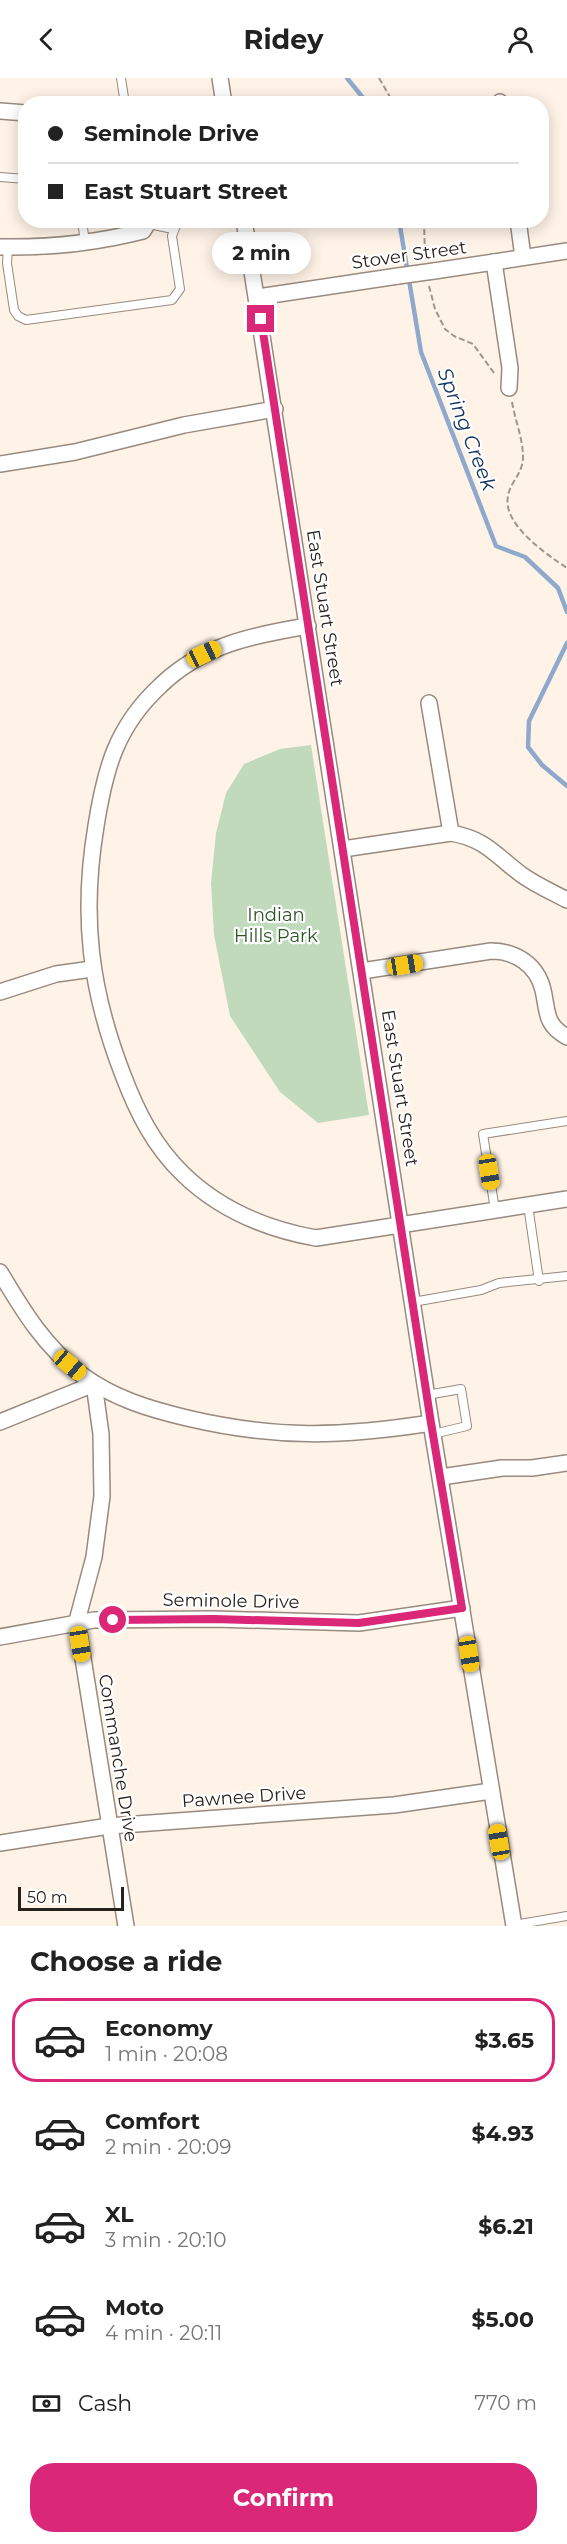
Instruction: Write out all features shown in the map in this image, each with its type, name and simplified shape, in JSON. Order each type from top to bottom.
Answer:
[{"type":"street","points":[[220,78],[223,96]]},
{"type":"street","points":[[0,111],[18,112]]},
{"type":"street","points":[[4,247],[65,246],[143,231],[145,228]]},
{"type":"street","name":"East Stuart Street","points":[[245,228],[432,1428],[514,1925]]},
{"type":"street","points":[[519,228],[523,257]]},
{"type":"street","name":"Stover Street","points":[[258,297],[567,251]]},
{"type":"street","points":[[494,262],[510,368],[509,388]]},
{"type":"street","points":[[0,464],[75,452],[184,425],[275,409]]},
{"type":"street","points":[[308,626],[257,634],[229,642],[183,667],[161,685],[135,714],[110,761],[98,805],[90,864],[88,900],[92,969],[108,1037],[136,1109],[164,1154],[208,1195],[231,1210],[287,1233],[316,1238],[567,1199]]},
{"type":"street","points":[[429,703],[451,833]]},
{"type":"street","points":[[343,849],[451,833],[479,840],[521,874],[567,900]]},
{"type":"street","points":[[362,971],[491,951],[511,954],[524,960],[539,978],[544,990],[545,1011],[551,1023],[567,1037]]},
{"type":"street","points":[[0,992],[56,974],[92,969]]},
{"type":"street","points":[[0,1272],[38,1332],[59,1356],[94,1384],[122,1399],[152,1410],[242,1429],[286,1434],[330,1435],[432,1428]]},
{"type":"street","points":[[0,1422],[94,1384]]},
{"type":"street","name":"Commanche Drive","points":[[94,1384],[100,1434],[102,1496],[94,1557],[76,1621],[126,1926]]},
{"type":"street","points":[[441,1477],[502,1468],[567,1465]]},
{"type":"street","name":"Seminole Drive","points":[[0,1637],[76,1621],[172,1618],[359,1623],[462,1608]]},
{"type":"street","name":"Pawnee Drive","points":[[0,1843],[109,1826],[394,1805],[491,1791]]},
{"type":"lane","points":[[121,78],[124,96]]},
{"type":"lane","points":[[0,177],[18,178]]},
{"type":"lane","points":[[83,228],[85,243]]},
{"type":"lane","points":[[4,247],[14,310],[18,316],[26,320],[172,300],[180,289],[173,229],[170,228]]},
{"type":"lane","points":[[495,1210],[483,1134],[567,1121]]},
{"type":"lane","points":[[528,1205],[539,1281]]},
{"type":"lane","points":[[413,1302],[481,1290],[499,1283],[539,1281],[567,1276]]},
{"type":"lane","points":[[427,1395],[461,1389],[467,1426],[432,1428]]},
{"type":"lane","points":[[514,1925],[567,1917]]},
{"type":"path","points":[[379,78],[389,96]]},
{"type":"path","points":[[425,228],[435,309],[445,329],[480,350],[495,373],[509,388],[523,456],[521,471],[508,493],[507,509],[518,526],[542,551],[567,568]]},
{"type":"green space","name":"Indian Hills Park","points":[[311,745],[369,1115],[318,1123],[280,1092],[230,1016],[214,935],[211,883],[216,833],[226,793],[244,764],[280,749]]},
{"type":"waterway","name":"Spring Creek","points":[[347,78],[362,96]]},
{"type":"waterway","name":"Spring Creek","points":[[400,228],[421,352],[496,546],[525,557],[558,588],[567,612]]},
{"type":"waterway","name":"Spring Creek","points":[[567,643],[529,721],[528,747],[542,765],[567,786]]},
{"type":"route","points":[[113,1620],[172,1618],[326,1624],[359,1623],[462,1608],[431,1423],[261,319]]}]
